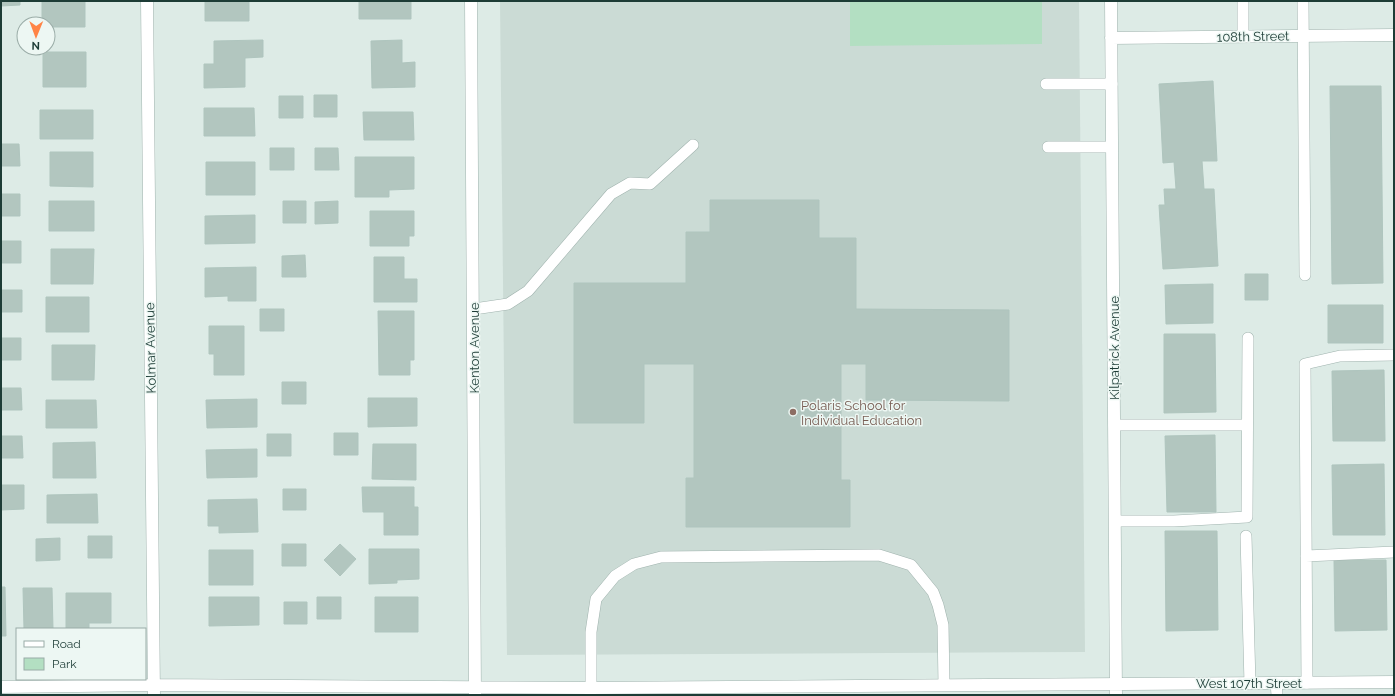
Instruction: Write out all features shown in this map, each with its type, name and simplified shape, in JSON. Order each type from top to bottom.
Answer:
[{"type":"street","name":"Kolmar Avenue","points":[[147,1],[154,690]]},
{"type":"street","name":"Kenton Avenue","points":[[471,1],[474,310],[475,691]]},
{"type":"street","name":"Kilpatrick Avenue","points":[[1111,1],[1116,690]]},
{"type":"street","name":"108th Street","points":[[1112,38],[1394,35]]},
{"type":"street","name":"West 107th Street","points":[[1,687],[154,690],[475,691],[591,688],[944,685],[1116,690],[1250,684],[1276,689],[1307,683],[1394,682]]},
{"type":"lane","points":[[1243,1],[1243,36]]},
{"type":"lane","points":[[1303,1],[1305,274]]},
{"type":"lane","points":[[1046,84],[1112,84]]},
{"type":"lane","points":[[474,310],[508,304],[528,291],[611,194],[630,183],[650,184],[693,145]]},
{"type":"lane","points":[[1048,147],[1112,147]]},
{"type":"lane","points":[[1115,521],[1174,521],[1247,517],[1248,338]]},
{"type":"lane","points":[[1307,683],[1305,364],[1340,356],[1394,355]]},
{"type":"lane","points":[[1114,425],[1247,425]]},
{"type":"lane","points":[[1246,536],[1250,684]]},
{"type":"lane","points":[[1306,556],[1394,552]]},
{"type":"lane","points":[[591,688],[591,632],[596,599],[615,576],[634,564],[661,557],[879,556],[911,565],[933,592],[938,605],[943,626],[944,685]]},
{"type":"shaded area","name":"Polaris School for Individual Education","points":[[500,1],[1079,1],[1085,652],[507,655]]},
{"type":"green space","points":[[850,1],[1042,1],[1042,44],[850,46]]},
{"type":"building","points":[[1,1],[20,1],[20,5],[1,6]]},
{"type":"building","points":[[42,1],[85,1],[85,27],[56,27],[56,16],[42,16]]},
{"type":"building","points":[[205,1],[249,1],[249,21],[205,21]]},
{"type":"building","points":[[359,1],[411,1],[411,19],[359,19]]},
{"type":"building","points":[[263,40],[263,57],[245,58],[245,87],[204,88],[204,64],[214,64],[214,41]]},
{"type":"building","points":[[402,40],[402,63],[415,62],[415,87],[372,88],[371,41]]},
{"type":"building","points":[[56,52],[86,52],[86,87],[43,87],[43,56],[56,56]]},
{"type":"building","points":[[1213,81],[1217,161],[1202,161],[1204,189],[1214,189],[1218,266],[1163,269],[1159,205],[1165,205],[1164,189],[1176,189],[1174,162],[1163,163],[1159,84]]},
{"type":"building","points":[[1330,86],[1381,86],[1383,283],[1332,284]]},
{"type":"building","points":[[314,95],[337,95],[337,117],[314,117]]},
{"type":"building","points":[[279,96],[303,96],[303,118],[279,118]]},
{"type":"building","points":[[204,108],[254,108],[255,136],[204,136]]},
{"type":"building","points":[[40,110],[93,110],[93,139],[40,139]]},
{"type":"building","points":[[363,112],[413,112],[414,140],[364,140]]},
{"type":"building","points":[[1,144],[19,144],[20,166],[1,166]]},
{"type":"building","points":[[270,148],[294,148],[294,170],[270,170]]},
{"type":"building","points":[[315,148],[338,148],[339,170],[315,170]]},
{"type":"building","points":[[50,152],[93,152],[93,187],[50,186]]},
{"type":"building","points":[[355,157],[414,157],[414,189],[389,190],[389,197],[355,197]]},
{"type":"building","points":[[206,162],[255,162],[255,195],[206,195]]},
{"type":"building","points":[[1,194],[20,194],[20,216],[1,216]]},
{"type":"building","points":[[710,200],[819,200],[819,238],[856,238],[856,309],[1009,310],[1009,401],[866,400],[866,364],[841,364],[841,480],[850,480],[850,527],[686,527],[686,478],[694,478],[694,364],[644,364],[644,423],[574,423],[574,283],[686,283],[686,232],[710,232]]},
{"type":"building","points":[[49,201],[94,201],[94,231],[49,231]]},
{"type":"building","points":[[283,201],[306,201],[306,223],[283,223]]},
{"type":"building","points":[[338,201],[338,223],[315,224],[315,202]]},
{"type":"building","points":[[370,211],[414,211],[414,236],[409,236],[409,246],[370,246]]},
{"type":"building","points":[[255,215],[255,243],[205,244],[205,216]]},
{"type":"building","points":[[1,241],[21,241],[21,263],[1,263]]},
{"type":"building","points":[[51,249],[94,249],[93,284],[51,284]]},
{"type":"building","points":[[305,255],[306,277],[282,277],[282,256]]},
{"type":"building","points":[[374,257],[404,257],[404,279],[417,279],[417,302],[374,302]]},
{"type":"building","points":[[256,267],[256,301],[228,301],[228,296],[205,297],[205,268]]},
{"type":"building","points":[[1245,274],[1268,274],[1268,300],[1245,300]]},
{"type":"building","points":[[1213,284],[1213,323],[1166,324],[1165,285]]},
{"type":"building","points":[[1,290],[22,290],[22,312],[1,312]]},
{"type":"building","points":[[46,297],[89,297],[89,332],[46,332]]},
{"type":"building","points":[[1328,305],[1383,305],[1383,343],[1328,343]]},
{"type":"building","points":[[260,309],[284,309],[284,331],[260,331]]},
{"type":"building","points":[[378,311],[414,311],[414,360],[410,360],[410,375],[379,375]]},
{"type":"building","points":[[209,326],[244,326],[244,375],[214,375],[214,354],[209,354]]},
{"type":"building","points":[[1164,334],[1215,334],[1216,412],[1164,413]]},
{"type":"building","points":[[1,338],[21,338],[21,360],[1,360]]},
{"type":"building","points":[[52,345],[95,345],[94,380],[52,380]]},
{"type":"building","points":[[1384,370],[1385,441],[1333,441],[1332,371]]},
{"type":"building","points":[[282,382],[306,382],[306,404],[282,404]]},
{"type":"building","points":[[1,388],[21,388],[22,410],[1,410]]},
{"type":"building","points":[[368,398],[417,398],[417,426],[368,427]]},
{"type":"building","points":[[257,399],[257,427],[207,428],[206,400]]},
{"type":"building","points":[[46,400],[96,400],[97,428],[46,428]]},
{"type":"building","points":[[334,433],[358,433],[358,455],[334,455]]},
{"type":"building","points":[[267,434],[291,434],[291,456],[267,456]]},
{"type":"building","points":[[1215,435],[1216,512],[1167,512],[1165,436]]},
{"type":"building","points":[[1,436],[22,436],[23,458],[1,458]]},
{"type":"building","points":[[95,442],[96,478],[53,478],[53,443]]},
{"type":"building","points":[[373,444],[416,444],[416,480],[372,479]]},
{"type":"building","points":[[257,449],[257,477],[207,478],[206,450]]},
{"type":"building","points":[[1384,464],[1385,535],[1333,535],[1332,465]]},
{"type":"building","points":[[1,485],[24,485],[24,509],[1,510]]},
{"type":"building","points":[[362,487],[414,487],[414,507],[418,507],[418,535],[384,535],[384,512],[363,512]]},
{"type":"building","points":[[283,489],[306,489],[306,510],[283,510]]},
{"type":"building","points":[[97,494],[98,523],[47,523],[47,495]]},
{"type":"building","points":[[257,499],[258,532],[219,533],[219,526],[208,526],[208,500]]},
{"type":"building","points":[[1165,531],[1217,531],[1218,630],[1166,631]]},
{"type":"building","points":[[88,536],[112,536],[112,558],[88,558]]},
{"type":"building","points":[[60,538],[60,560],[36,561],[36,539]]},
{"type":"building","points":[[282,544],[306,544],[306,566],[282,566]]},
{"type":"building","points":[[340,544],[356,559],[340,576],[324,560]]},
{"type":"building","points":[[369,549],[419,549],[419,579],[397,580],[397,583],[369,584]]},
{"type":"building","points":[[209,550],[253,550],[253,585],[209,585]]},
{"type":"building","points":[[1334,560],[1386,560],[1387,630],[1335,631]]},
{"type":"building","points":[[1,587],[5,587],[6,636],[1,636]]},
{"type":"building","points":[[23,588],[52,588],[53,628],[24,628]]},
{"type":"building","points":[[66,593],[111,593],[111,623],[89,623],[89,628],[66,628]]},
{"type":"building","points":[[209,597],[259,597],[259,625],[209,626]]},
{"type":"building","points":[[317,597],[341,597],[341,619],[317,619]]},
{"type":"building","points":[[375,597],[418,597],[418,632],[375,632]]},
{"type":"building","points":[[284,602],[307,602],[307,624],[284,624]]},
{"type":"place","name":"Polaris School for Individual Education","points":[[793,412]]}]
